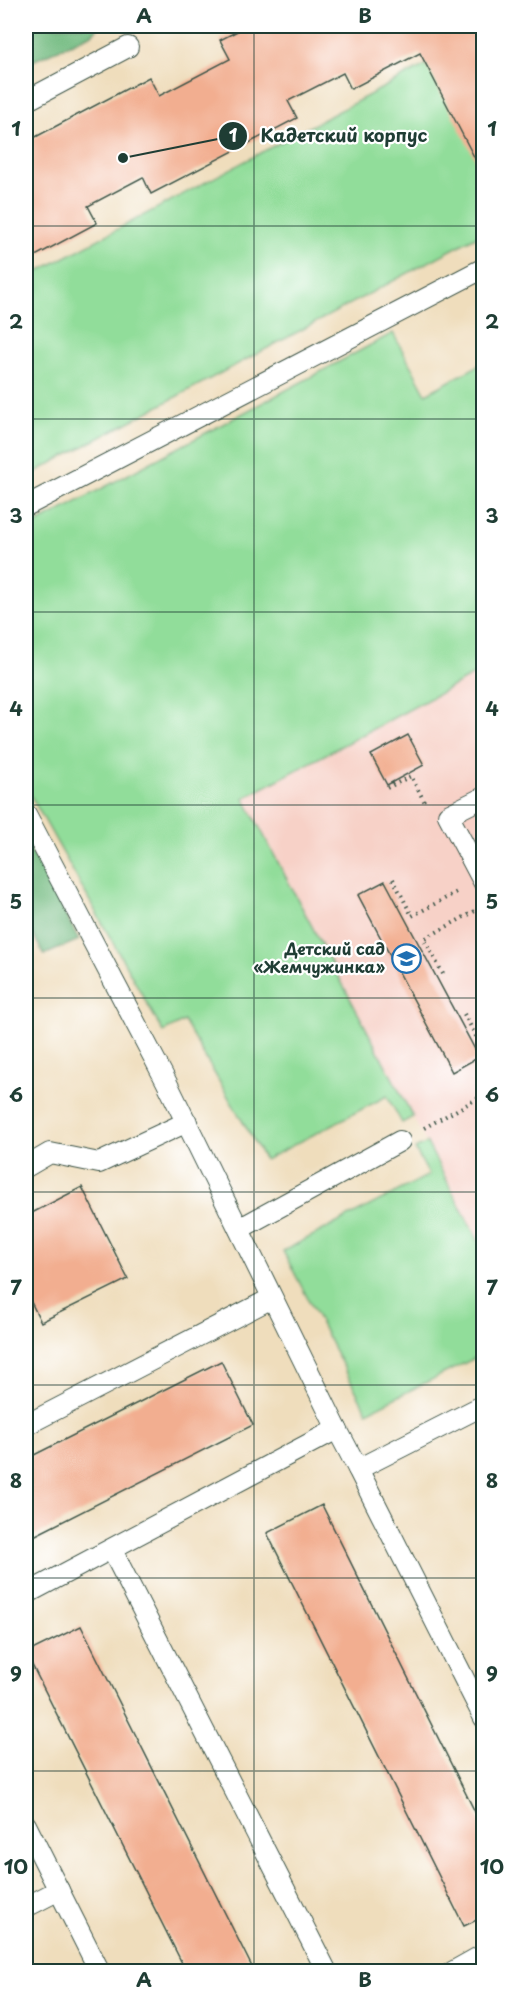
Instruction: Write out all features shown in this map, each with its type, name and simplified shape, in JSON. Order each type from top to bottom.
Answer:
[{"type":"lane","points":[[26,101],[128,47]]},
{"type":"lane","points":[[26,506],[483,268]]},
{"type":"lane","points":[[483,797],[448,815],[483,883]]},
{"type":"lane","points":[[26,814],[187,1122],[272,1299],[483,1718]]},
{"type":"lane","points":[[26,1167],[50,1153],[99,1163],[187,1122]]},
{"type":"lane","points":[[239,1229],[400,1141]]},
{"type":"lane","points":[[26,1425],[272,1299]]},
{"type":"lane","points":[[358,1469],[483,1405]]},
{"type":"lane","points":[[26,1594],[337,1429]]},
{"type":"lane","points":[[112,1550],[327,1971]]},
{"type":"lane","points":[[26,1825],[100,1971]]},
{"type":"lane","points":[[26,1907],[59,1890]]},
{"type":"lane","points":[[452,1971],[483,1954]]},
{"type":"path","points":[[387,788],[411,776],[429,810]]},
{"type":"path","points":[[393,879],[412,916],[459,891]]},
{"type":"path","points":[[443,974],[424,939],[480,909]]},
{"type":"path","points":[[464,1014],[483,1051]]},
{"type":"path","points":[[400,1141],[483,1095]]},
{"type":"shaded area","name":"Детский сад «Жемчужинка»","points":[[483,670],[483,1250],[244,798]]},
{"type":"green space","points":[[26,26],[100,26],[92,34],[26,64]]},
{"type":"green space","points":[[431,62],[483,162],[483,233],[26,477],[26,278]]},
{"type":"green space","points":[[393,333],[426,394],[483,363],[483,670],[244,798],[413,1117],[402,1123],[387,1096],[265,1160],[184,1021],[163,1032],[26,787],[26,529]]},
{"type":"green space","points":[[26,841],[79,940],[44,955],[26,921]]},
{"type":"green space","points":[[427,1143],[483,1250],[483,1354],[367,1412],[283,1251],[429,1175],[415,1149]]},
{"type":"building","points":[[247,26],[483,26],[483,174],[420,53],[351,89],[343,73],[288,101],[297,118],[151,194],[143,177],[88,206],[97,223],[26,261],[26,142],[149,77],[159,96],[230,59],[220,40]]},
{"type":"building","points":[[408,735],[424,765],[387,785],[371,755]]},
{"type":"building","points":[[385,881],[479,1057],[452,1072],[358,895]]},
{"type":"building","points":[[82,1187],[128,1279],[41,1322],[26,1292],[26,1216]]},
{"type":"building","points":[[221,1361],[253,1425],[26,1540],[26,1459]]},
{"type":"building","points":[[322,1505],[483,1828],[483,1917],[464,1926],[267,1533]]},
{"type":"building","points":[[81,1626],[254,1971],[186,1971],[26,1653]]},
{"type":"place","name":"Кадетский корпус","points":[[123,158]]},
{"type":"place","name":"Детский сад «Жемчужинка»","points":[[406,958]]}]
